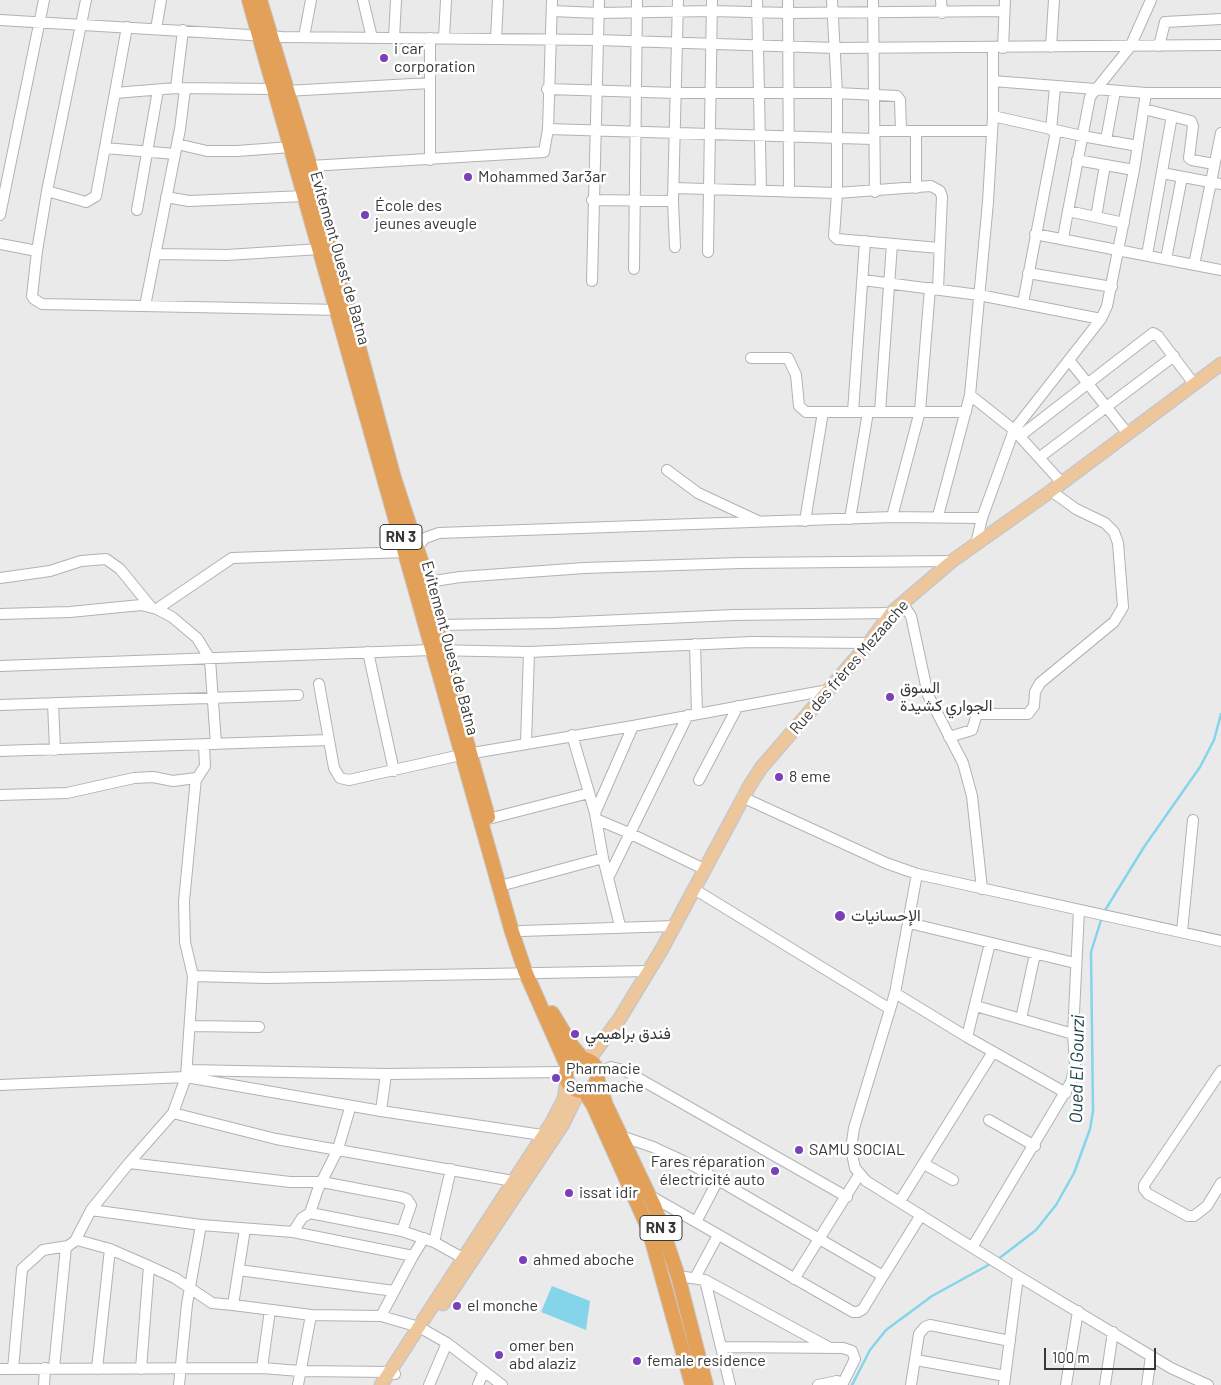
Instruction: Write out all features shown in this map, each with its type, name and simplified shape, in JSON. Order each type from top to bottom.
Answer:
[{"type":"highway","name":"Evitement Ouest de Batna","points":[[249,0],[264,35],[280,90],[291,147],[320,249],[342,310],[412,550],[466,754],[504,885],[521,931],[530,971],[567,1073]]},
{"type":"highway","name":"Evitement Ouest de Batna","points":[[260,0],[264,35]]},
{"type":"highway","name":"Evitement Ouest de Batna","points":[[280,90],[310,166],[342,310]]},
{"type":"highway","name":"Evitement Ouest de Batna","points":[[412,550],[428,582],[438,625],[438,650]]},
{"type":"highway","name":"Evitement Ouest de Batna","points":[[466,754],[488,819],[504,885],[512,932],[556,1022],[592,1067],[606,1105],[655,1208],[678,1276],[706,1385]]},
{"type":"highway","points":[[574,1061],[592,1067],[594,1085],[581,1091],[572,1087],[567,1073],[574,1061]]},
{"type":"highway","name":"RN 3","points":[[581,1091],[593,1105],[649,1230],[692,1385]]},
{"type":"main road","name":"Rue des frères Mezaache","points":[[592,1067],[675,926],[742,797],[762,768],[869,643],[891,613],[952,561],[1051,491],[1221,364]]},
{"type":"main road","points":[[467,1260],[513,1181],[564,1100],[567,1073]]},
{"type":"main road","points":[[381,1385],[391,1377],[467,1260],[563,1124],[581,1091]]},
{"type":"street","points":[[0,214],[44,0]]},
{"type":"street","points":[[86,0],[47,192],[32,296],[37,302],[342,310]]},
{"type":"street","points":[[156,28],[161,0]]},
{"type":"street","points":[[304,37],[311,0]]},
{"type":"street","points":[[363,0],[372,38]]},
{"type":"street","points":[[394,38],[396,0]]},
{"type":"street","points":[[444,38],[446,0]]},
{"type":"street","points":[[496,39],[498,0]]},
{"type":"street","points":[[592,281],[592,200],[599,0]]},
{"type":"street","points":[[634,269],[637,0]]},
{"type":"street","points":[[674,247],[675,42],[678,0]]},
{"type":"street","points":[[757,0],[761,190]]},
{"type":"street","points":[[788,0],[789,192]]},
{"type":"street","points":[[832,0],[837,93],[835,238],[940,248]]},
{"type":"street","points":[[873,0],[875,192]]},
{"type":"street","points":[[941,0],[942,13]]},
{"type":"street","points":[[938,516],[970,394],[994,116],[994,81],[1004,0]]},
{"type":"street","points":[[1051,47],[1054,0]]},
{"type":"street","points":[[1063,238],[1088,104],[1095,90],[1130,47],[1151,0]]},
{"type":"street","points":[[310,166],[541,154],[545,150],[548,129],[549,40],[552,5],[598,13],[678,12],[712,5],[788,13],[1004,11]]},
{"type":"street","points":[[708,252],[712,5]]},
{"type":"street","points":[[1159,46],[1165,22],[1221,19]]},
{"type":"street","points":[[0,20],[304,37],[598,40],[835,48],[1221,46]]},
{"type":"street","points":[[47,192],[86,202],[91,201],[96,196],[127,27]]},
{"type":"street","points":[[145,306],[176,149],[184,30]]},
{"type":"street","points":[[430,38],[430,160]]},
{"type":"street","points":[[994,81],[1146,93],[1221,93]]},
{"type":"street","points":[[115,93],[180,88],[280,90],[430,83]]},
{"type":"street","points":[[1023,303],[1053,130],[1055,86]]},
{"type":"street","points":[[548,88],[676,93],[837,93],[899,97],[901,131]]},
{"type":"street","points":[[137,210],[158,90]]},
{"type":"street","points":[[1106,140],[1115,91]]},
{"type":"street","points":[[976,544],[982,518],[1017,433],[1069,360],[1101,320],[1112,287],[1146,93]]},
{"type":"street","points":[[1144,109],[1190,121],[1193,124],[1188,156],[1190,159],[1214,164]]},
{"type":"street","points":[[994,116],[1053,130],[1138,146]]},
{"type":"street","points":[[1147,255],[1172,116]]},
{"type":"street","points":[[548,129],[837,139],[901,131],[992,131]]},
{"type":"street","points":[[916,131],[916,188]]},
{"type":"street","points":[[1194,265],[1216,183],[1214,164],[1221,133]]},
{"type":"street","points":[[105,148],[148,151],[176,149],[237,151],[291,147]]},
{"type":"street","points":[[1077,160],[1134,170]]},
{"type":"street","points":[[1096,217],[1105,165]]},
{"type":"street","points":[[1162,172],[1216,183]]},
{"type":"street","points":[[1166,259],[1182,176]]},
{"type":"street","points":[[674,188],[837,194],[931,186],[940,191],[942,197],[940,248],[920,411],[892,517]]},
{"type":"street","points":[[166,197],[189,201],[305,196]]},
{"type":"street","points":[[592,200],[673,201]]},
{"type":"street","points":[[1068,211],[1124,223]]},
{"type":"street","points":[[1035,234],[1221,270]]},
{"type":"street","points":[[853,412],[865,241]]},
{"type":"street","points":[[0,244],[37,251]]},
{"type":"street","points":[[880,412],[892,244]]},
{"type":"street","points":[[155,254],[227,255],[320,249]]},
{"type":"street","points":[[1028,273],[1112,287]]},
{"type":"street","points":[[863,280],[979,295],[1101,320]]},
{"type":"street","points":[[1017,433],[1153,333],[1158,336],[1194,384]]},
{"type":"street","points":[[1040,457],[1174,356]]},
{"type":"street","points":[[751,358],[788,358],[796,375],[800,406],[806,412],[966,412]]},
{"type":"street","points":[[1069,360],[1107,405],[1128,434]]},
{"type":"street","points":[[970,394],[1017,433],[1062,482]]},
{"type":"street","points":[[805,520],[823,412]]},
{"type":"street","points":[[850,518],[868,412]]},
{"type":"street","points":[[667,470],[698,493],[761,522]]},
{"type":"street","points":[[949,737],[972,730],[977,714],[1028,714],[1034,706],[1035,692],[1040,683],[1114,622],[1123,607],[1118,542],[1114,532],[1104,523],[1076,509],[1051,491]]},
{"type":"street","points":[[0,614],[154,608],[232,558],[412,550],[426,538],[444,533],[850,518],[938,516],[982,518]]},
{"type":"street","points":[[0,578],[50,571],[80,561],[106,559],[120,569],[154,608],[172,617],[198,638],[210,659],[216,744]]},
{"type":"street","points":[[428,582],[584,568],[741,563],[952,561]]},
{"type":"street","points":[[902,603],[911,616],[928,695],[963,763],[972,796],[982,888]]},
{"type":"street","points":[[438,625],[554,624],[734,615],[891,613]]},
{"type":"street","points":[[0,666],[438,650],[529,652],[695,644],[815,641],[869,643]]},
{"type":"street","points":[[608,878],[629,833],[693,714],[695,644]]},
{"type":"street","points":[[368,652],[394,770]]},
{"type":"street","points":[[526,743],[529,652]]},
{"type":"street","points":[[319,684],[334,768],[343,780],[358,779],[466,754],[633,726],[828,690]]},
{"type":"street","points":[[0,706],[298,695]]},
{"type":"street","points":[[53,703],[55,750]]},
{"type":"street","points":[[699,780],[738,706]]},
{"type":"street","points":[[596,816],[633,726]]},
{"type":"street","points":[[572,735],[596,816],[603,858],[620,926]]},
{"type":"street","points":[[0,751],[329,740]]},
{"type":"street","points":[[13,1369],[22,1270],[43,1250],[66,1246],[77,1240],[91,1210],[173,1113],[187,1073],[193,976],[185,942],[184,901],[196,780],[205,766],[204,745]]},
{"type":"street","points":[[0,795],[67,793],[134,778],[153,777],[180,781],[193,778],[196,780]]},
{"type":"street","points":[[488,819],[590,793]]},
{"type":"street","points":[[742,797],[886,863],[917,874],[1221,941]]},
{"type":"street","points":[[596,816],[704,869]]},
{"type":"street","points":[[1182,932],[1193,820]]},
{"type":"street","points":[[504,885],[603,858]]},
{"type":"street","points":[[917,874],[895,993],[854,1128],[851,1149],[852,1160],[859,1175],[1018,1276],[1151,1356],[1182,1380],[1208,1385]]},
{"type":"street","points":[[694,889],[890,1009]]},
{"type":"street","points":[[973,1246],[1035,1146],[1071,1082],[1075,1064],[1073,1034],[1079,910]]},
{"type":"street","points":[[909,923],[1076,963]]},
{"type":"street","points":[[521,931],[620,926],[675,926]]},
{"type":"street","points":[[967,1037],[990,943]]},
{"type":"street","points":[[1021,1019],[1035,954]]},
{"type":"street","points":[[193,976],[266,978],[530,971],[649,971]]},
{"type":"street","points":[[895,993],[992,1052],[1066,1093]]},
{"type":"street","points":[[976,1006],[1073,1034]]},
{"type":"street","points":[[190,1026],[259,1027]]},
{"type":"street","points":[[900,1202],[992,1052]]},
{"type":"street","points":[[592,1067],[611,1067],[624,1070],[847,1197]]},
{"type":"street","points":[[0,1085],[187,1073],[567,1073]]},
{"type":"street","points":[[187,1073],[350,1108],[542,1135]]},
{"type":"street","points":[[381,1111],[386,1074]]},
{"type":"street","points":[[1220,1076],[1144,1189],[1148,1194],[1188,1216],[1194,1216],[1207,1206],[1221,1183]]},
{"type":"street","points":[[293,1232],[302,1218],[310,1213],[322,1182],[338,1150],[350,1108]]},
{"type":"street","points":[[173,1113],[276,1139],[513,1181]]},
{"type":"street","points":[[989,1120],[1035,1146]]},
{"type":"street","points":[[621,1136],[653,1147],[718,1180],[883,1276]]},
{"type":"street","points":[[129,1163],[290,1182],[322,1182],[406,1199],[410,1205],[402,1231]]},
{"type":"street","points":[[924,1164],[953,1180]]},
{"type":"street","points":[[381,1316],[413,1256],[429,1240],[452,1169]]},
{"type":"street","points":[[794,1279],[821,1239],[859,1175]]},
{"type":"street","points":[[696,1222],[718,1180]]},
{"type":"street","points":[[648,1194],[855,1313],[863,1309],[922,1215]]},
{"type":"street","points":[[91,1210],[201,1225],[293,1232],[413,1256]]},
{"type":"street","points":[[310,1213],[402,1231],[429,1240],[467,1260]]},
{"type":"street","points":[[179,1385],[189,1288],[201,1225]]},
{"type":"street","points":[[233,1305],[245,1229]]},
{"type":"street","points":[[718,1234],[700,1279],[721,1347],[730,1385]]},
{"type":"street","points":[[77,1240],[110,1249],[149,1266],[212,1303],[311,1315],[381,1316],[423,1328],[447,1343],[502,1385]]},
{"type":"street","points":[[44,1385],[50,1368],[66,1246]]},
{"type":"street","points":[[97,1369],[110,1249]]},
{"type":"street","points":[[141,1369],[149,1266]]},
{"type":"street","points":[[239,1270],[394,1291]]},
{"type":"street","points":[[678,1276],[700,1279],[830,1348]]},
{"type":"street","points":[[916,1360],[1004,1380],[1018,1276]]},
{"type":"street","points":[[262,1368],[270,1310]]},
{"type":"street","points":[[1066,1385],[1078,1311]]},
{"type":"street","points":[[298,1385],[311,1315]]},
{"type":"street","points":[[911,1385],[919,1334],[925,1327],[930,1325],[1010,1341]]},
{"type":"street","points":[[1105,1385],[1113,1332]]},
{"type":"street","points":[[430,1385],[447,1343]]},
{"type":"street","points":[[721,1347],[843,1348],[852,1352],[855,1356],[854,1362],[842,1385],[837,1381],[818,1385]]},
{"type":"street","points":[[1147,1385],[1151,1356]]},
{"type":"street","points":[[0,1369],[262,1368],[391,1377]]},
{"type":"street","points":[[478,1385],[484,1371]]},
{"type":"water","points":[[552,1286],[590,1301],[586,1330],[541,1312]]},
{"type":"waterway","name":"Oued El Gourzi","points":[[1104,912],[1144,847],[1200,767],[1214,740],[1221,714]]},
{"type":"waterway","name":"Oued El Gourzi","points":[[997,1260],[1036,1230],[1056,1205],[1074,1173],[1090,1129],[1093,1111],[1091,952],[1102,917]]},
{"type":"waterway","name":"Oued El Gourzi","points":[[852,1385],[870,1350],[886,1330],[932,1296],[992,1263]]},
{"type":"place","name":"i car corporation","points":[[384,58]]},
{"type":"place","name":"Mohammed 3ar3ar","points":[[468,177]]},
{"type":"place","name":"École des jeunes aveugle","points":[[365,215]]},
{"type":"place","name":"السوق الجواري كشيدة","points":[[890,697]]},
{"type":"place","name":"8 eme","points":[[779,777]]},
{"type":"place","name":"الإحسانيات","points":[[840,916]]},
{"type":"place","name":"فندق براهيمي","points":[[575,1034]]},
{"type":"place","name":"Pharmacie Semmache","points":[[556,1078]]},
{"type":"place","name":"SAMU SOCIAL","points":[[799,1150]]},
{"type":"place","name":"Fares réparation électricité auto","points":[[775,1171]]},
{"type":"place","name":"issat idir","points":[[569,1193]]},
{"type":"place","name":"ahmed aboche","points":[[523,1260]]},
{"type":"place","name":"el monche","points":[[457,1306]]},
{"type":"place","name":"omer ben abd alaziz","points":[[499,1355]]},
{"type":"place","name":"female residence","points":[[637,1361]]}]
